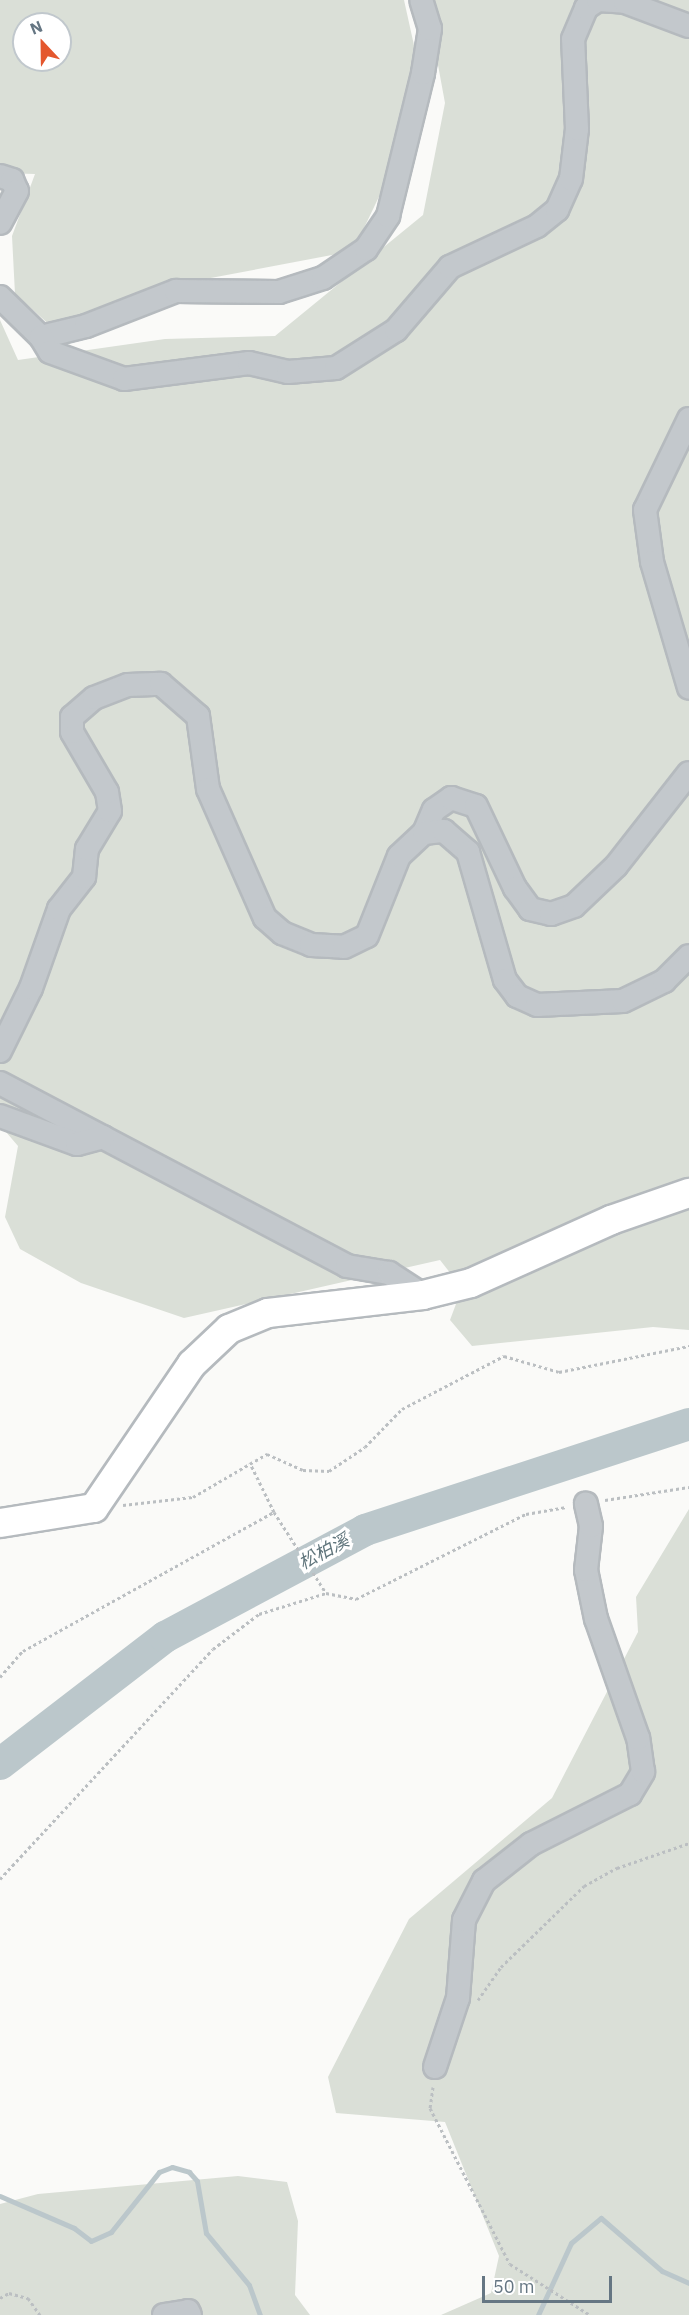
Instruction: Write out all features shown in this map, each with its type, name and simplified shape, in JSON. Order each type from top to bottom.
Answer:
[{"type":"main road","points":[[0,1523],[94,1508],[192,1364],[230,1329],[268,1313],[423,1295],[471,1283],[620,1216],[689,1193]]},
{"type":"street","points":[[41,337],[176,291],[279,292],[323,278],[366,249],[388,216],[423,73],[430,29],[421,0]]},
{"type":"street","points":[[0,297],[41,337],[50,352],[124,379],[249,363],[288,372],[336,368],[396,330],[450,267],[537,226],[557,210],[571,178],[577,129],[573,39],[586,8],[598,0],[625,2],[689,26]]},
{"type":"street","points":[[0,176],[12,180],[17,191],[0,223]]},
{"type":"street","points":[[689,419],[645,510],[652,562],[689,688]]},
{"type":"street","points":[[0,1051],[31,988],[59,909],[84,877],[87,849],[110,811],[107,792],[72,732],[72,717],[94,698],[128,684],[161,684],[198,716],[208,789],[265,918],[282,933],[311,945],[344,947],[367,936],[399,856],[424,833],[434,810],[451,798],[476,806],[514,888],[530,909],[551,914],[574,906],[616,866],[689,773]]},
{"type":"street","points":[[424,833],[444,831],[468,852],[505,980],[517,996],[537,1005],[623,1001],[664,981],[689,956]]},
{"type":"street","points":[[0,1083],[347,1266],[389,1274],[423,1295]]},
{"type":"street","points":[[0,1116],[77,1144],[103,1137]]},
{"type":"street","points":[[435,2067],[458,1998],[464,1920],[484,1881],[531,1844],[630,1794],[643,1772],[638,1738],[596,1619],[586,1570],[591,1526],[586,1504]]},
{"type":"street","points":[[164,2315],[188,2311],[190,2315]]},
{"type":"path","points":[[94,1508],[193,1497],[267,1454],[303,1470],[329,1471],[365,1447],[402,1409],[504,1356],[559,1372],[689,1346]]},
{"type":"path","points":[[250,1463],[274,1512],[326,1593]]},
{"type":"path","points":[[0,1879],[213,1648],[259,1614],[326,1593],[356,1599],[526,1514],[689,1486]]},
{"type":"path","points":[[0,1677],[23,1651],[274,1512]]},
{"type":"path","points":[[475,2003],[501,1967],[584,1886],[617,1868],[689,1843]]},
{"type":"path","points":[[435,2067],[430,2108],[510,2264],[542,2287],[590,2315]]},
{"type":"path","points":[[0,2298],[9,2293],[28,2298],[40,2315]]},
{"type":"shaded area","points":[[0,0],[404,0],[419,68],[386,182],[353,251],[200,280],[52,327],[15,294],[12,236],[35,174],[0,173]]},
{"type":"shaded area","points":[[426,0],[689,0],[689,1330],[653,1327],[472,1346],[450,1320],[462,1288],[440,1260],[184,1318],[81,1283],[20,1249],[5,1217],[18,1146],[0,1125],[0,320],[18,360],[165,339],[275,336],[423,215],[445,103]]},
{"type":"shaded area","points":[[689,1509],[689,2315],[441,2315],[491,2293],[499,2256],[445,2122],[336,2113],[328,2077],[409,1919],[552,1798],[638,1632],[636,1597]]},
{"type":"shaded area","points":[[238,2176],[287,2182],[298,2221],[295,2295],[310,2315],[0,2315],[0,2204],[38,2194]]},
{"type":"waterway","name":"松柏溪","points":[[0,1764],[165,1637],[365,1530],[689,1424]]},
{"type":"waterway","points":[[0,2196],[74,2228],[91,2241],[111,2232],[159,2172],[172,2167],[189,2172],[197,2181],[206,2233],[249,2285],[260,2315]]},
{"type":"waterway","points":[[538,2315],[571,2243],[601,2218],[662,2271],[689,2283]]}]
